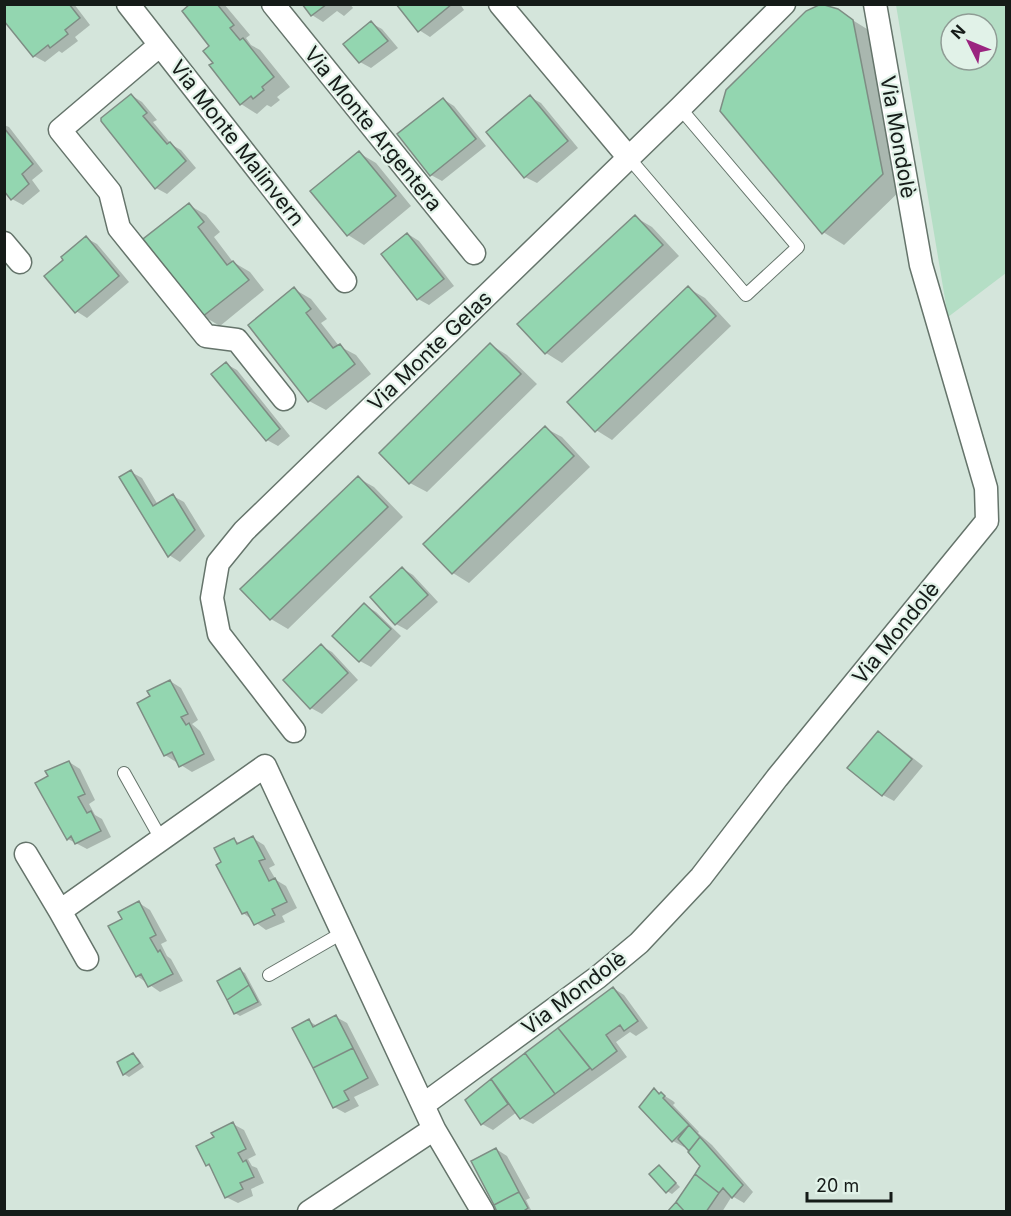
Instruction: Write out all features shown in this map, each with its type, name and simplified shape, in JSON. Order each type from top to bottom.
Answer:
[{"type":"street","name":"Via Monte Malinvern","points":[[128,4],[345,281]]},
{"type":"street","name":"Via Monte Argentera","points":[[273,4],[474,253]]},
{"type":"street","points":[[500,4],[628,158]]},
{"type":"street","name":"Via Monte Gelas","points":[[294,731],[219,634],[212,598],[218,563],[244,531],[784,4]]},
{"type":"street","name":"Via Mondolè","points":[[423,1106],[598,977],[639,943],[701,877],[777,778],[987,521],[986,489],[921,265],[875,4]]},
{"type":"street","points":[[160,45],[60,130],[110,192],[119,228],[206,336],[237,340],[284,399]]},
{"type":"street","points":[[4,243],[20,262]]},
{"type":"street","points":[[60,911],[265,766],[434,1129],[483,1212]]},
{"type":"street","points":[[26,854],[87,959]]},
{"type":"street","points":[[309,1212],[434,1129]]},
{"type":"lane","points":[[628,158],[746,295],[798,247],[680,108]]},
{"type":"lane","points":[[124,773],[161,839]]},
{"type":"lane","points":[[269,975],[342,933]]},
{"type":"green space","points":[[896,5],[1006,5],[1006,273],[948,317]]},
{"type":"building","points":[[7,4],[69,4],[80,18],[65,30],[68,34],[50,48],[48,45],[33,57],[4,21],[4,7]]},
{"type":"building","points":[[190,4],[217,4],[234,25],[230,28],[240,40],[243,38],[274,77],[253,99],[251,96],[240,105],[209,65],[213,63],[203,51],[209,46],[182,11]]},
{"type":"building","points":[[302,4],[327,4],[311,16]]},
{"type":"building","points":[[396,4],[452,4],[418,32]]},
{"type":"building","points":[[821,4],[838,9],[853,20],[883,174],[822,234],[720,111],[726,90],[806,11]]},
{"type":"building","points":[[371,21],[388,41],[359,63],[343,44]]},
{"type":"building","points":[[131,94],[147,113],[143,116],[167,144],[170,142],[186,161],[155,189],[101,121],[101,118]]},
{"type":"building","points":[[530,95],[568,141],[524,178],[486,132]]},
{"type":"building","points":[[443,98],[476,139],[430,176],[397,134]]},
{"type":"building","points":[[4,128],[33,164],[22,174],[29,184],[11,200],[4,191]]},
{"type":"building","points":[[359,151],[396,196],[347,236],[310,191]]},
{"type":"building","points":[[189,203],[204,222],[198,227],[227,265],[233,261],[249,280],[202,317],[143,239]]},
{"type":"building","points":[[635,215],[663,245],[545,354],[517,324]]},
{"type":"building","points":[[407,233],[444,279],[417,300],[381,254]]},
{"type":"building","points":[[86,236],[119,276],[75,313],[44,276],[63,260],[61,257]]},
{"type":"building","points":[[688,286],[716,316],[595,432],[567,402]]},
{"type":"building","points":[[294,287],[311,309],[306,313],[333,348],[340,344],[355,364],[308,402],[248,325]]},
{"type":"building","points":[[490,343],[521,374],[409,484],[379,453]]},
{"type":"building","points":[[226,362],[280,429],[266,441],[211,374]]},
{"type":"building","points":[[545,426],[574,456],[452,574],[423,544]]},
{"type":"building","points":[[131,470],[153,506],[173,494],[195,530],[168,557],[119,477]]},
{"type":"building","points":[[358,476],[388,507],[270,620],[240,589]]},
{"type":"building","points":[[402,567],[428,595],[395,625],[370,597]]},
{"type":"building","points":[[364,603],[391,629],[359,662],[332,636]]},
{"type":"building","points":[[321,644],[348,673],[310,709],[283,680]]},
{"type":"building","points":[[170,680],[188,714],[181,717],[186,725],[189,723],[204,754],[179,767],[172,752],[164,756],[137,703],[150,696],[147,691]]},
{"type":"building","points":[[878,731],[912,759],[882,796],[847,768]]},
{"type":"building","points":[[69,761],[85,794],[78,797],[87,813],[91,811],[101,831],[75,844],[71,836],[67,840],[35,783],[48,776],[45,771]]},
{"type":"building","points":[[253,836],[265,859],[259,861],[269,881],[275,878],[287,902],[272,909],[275,915],[254,925],[247,912],[242,914],[216,865],[221,862],[214,848],[234,838],[237,844]]},
{"type":"building","points":[[139,901],[156,935],[150,938],[158,952],[160,950],[173,974],[148,987],[141,974],[136,977],[108,926],[122,919],[118,912]]},
{"type":"building","points":[[240,968],[249,985],[227,1000],[217,981]]},
{"type":"building","points":[[249,985],[258,1002],[234,1014],[227,1000]]},
{"type":"building","points":[[613,987],[638,1021],[624,1031],[620,1025],[606,1035],[617,1051],[592,1070],[558,1028]]},
{"type":"building","points":[[336,1015],[353,1048],[313,1068],[292,1028],[309,1019],[313,1027]]},
{"type":"building","points":[[558,1028],[590,1068],[555,1094],[525,1053]]},
{"type":"building","points":[[353,1048],[368,1078],[344,1091],[349,1100],[333,1108],[313,1068]]},
{"type":"building","points":[[133,1053],[140,1063],[123,1075],[117,1062]]},
{"type":"building","points":[[525,1053],[555,1094],[520,1119],[491,1079]]},
{"type":"building","points":[[491,1079],[508,1104],[481,1125],[465,1100]]},
{"type":"building","points":[[654,1088],[659,1094],[661,1092],[665,1096],[663,1098],[689,1125],[672,1142],[639,1107]]},
{"type":"building","points":[[233,1122],[246,1149],[238,1153],[243,1162],[246,1160],[254,1177],[240,1183],[243,1189],[225,1198],[209,1164],[206,1166],[196,1146],[214,1137],[211,1133]]},
{"type":"building","points":[[689,1125],[700,1137],[689,1151],[678,1139]]},
{"type":"building","points":[[700,1137],[743,1185],[732,1198],[723,1188],[719,1193],[695,1174],[700,1166],[688,1152]]},
{"type":"building","points":[[496,1148],[519,1192],[494,1205],[471,1161]]},
{"type":"building","points":[[659,1165],[676,1183],[666,1193],[649,1174]]},
{"type":"building","points":[[695,1174],[719,1193],[706,1212],[685,1212],[676,1202]]},
{"type":"building","points":[[519,1192],[528,1208],[522,1212],[497,1212],[494,1205]]},
{"type":"building","points":[[676,1202],[685,1212],[667,1212]]}]
